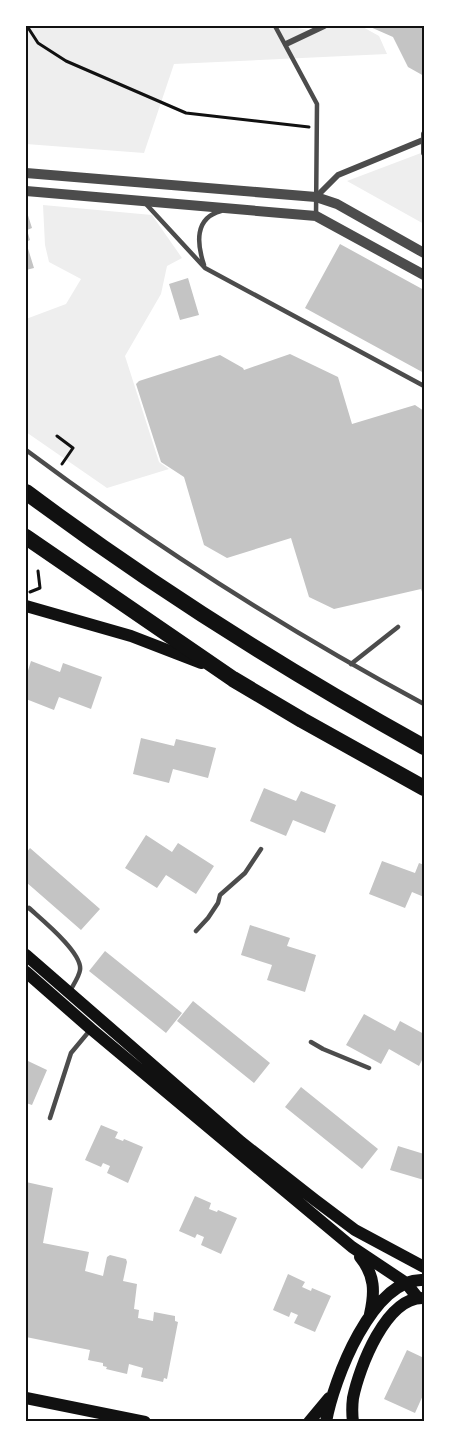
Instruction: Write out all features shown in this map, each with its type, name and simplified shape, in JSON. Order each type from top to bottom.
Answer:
[{"type":"highway","points":[[26,492],[181,600],[305,679],[424,747]]},
{"type":"highway","points":[[26,537],[233,679],[424,788]]},
{"type":"main road","points":[[26,606],[63,615],[155,644],[233,679]]},
{"type":"main road","points":[[26,955],[241,1142],[355,1230],[424,1267]]},
{"type":"main road","points":[[26,972],[352,1247],[406,1283],[421,1298],[400,1307],[381,1329],[358,1378],[352,1401],[353,1422]]},
{"type":"main road","points":[[352,1247],[369,1270],[372,1280],[373,1300],[369,1318]]},
{"type":"main road","points":[[326,1422],[332,1395],[351,1350],[369,1318],[387,1296],[406,1283],[424,1280]]},
{"type":"main road","points":[[309,1422],[332,1395]]},
{"type":"main road","points":[[26,1398],[145,1422]]},
{"type":"street","points":[[286,44],[324,26]]},
{"type":"street","points":[[316,197],[338,175],[424,137],[424,153]]},
{"type":"street","points":[[26,173],[316,197],[337,204],[424,253]]},
{"type":"street","points":[[26,191],[316,216],[424,275]]},
{"type":"lane","points":[[275,26],[316,104],[316,216]]},
{"type":"lane","points":[[144,201],[205,268],[424,386]]},
{"type":"lane","points":[[205,268],[199,250],[198,238],[201,226],[208,217],[228,209]]},
{"type":"lane","points":[[26,450],[93,499],[201,572],[351,664],[424,704]]},
{"type":"lane","points":[[351,664],[398,627]]},
{"type":"lane","points":[[196,931],[218,903],[220,894],[245,873],[261,849]]},
{"type":"lane","points":[[29,908],[68,944],[80,964],[80,970],[70,992]]},
{"type":"lane","points":[[50,1118],[71,1053],[91,1029]]},
{"type":"lane","points":[[311,1042],[369,1068]]},
{"type":"path","points":[[27,26],[38,43],[66,60],[186,113],[316,127]]},
{"type":"path","points":[[57,436],[73,448]]},
{"type":"path","points":[[26,594],[40,588],[38,571]]},
{"type":"shaded area","points":[[26,26],[287,26],[313,31],[324,26],[361,26],[379,36],[387,54],[174,64],[144,153],[26,144]]},
{"type":"shaded area","points":[[421,153],[424,164],[424,224],[347,181]]},
{"type":"shaded area","points":[[43,205],[152,215],[182,258],[167,266],[161,294],[125,356],[159,462],[169,469],[107,488],[26,432],[26,319],[66,304],[81,279],[49,262],[45,245]]},
{"type":"building","points":[[368,26],[424,26],[424,76],[408,67],[393,37]]},
{"type":"building","points":[[26,209],[32,228],[27,230],[30,240],[26,242]]},
{"type":"building","points":[[26,242],[34,268],[26,270]]},
{"type":"building","points":[[340,244],[424,290],[424,373],[305,308]]},
{"type":"building","points":[[188,278],[199,315],[180,320],[169,284]]},
{"type":"building","points":[[290,354],[338,377],[352,424],[415,405],[424,411],[424,597],[421,589],[334,609],[309,597],[291,538],[227,558],[204,545],[184,477],[161,462],[136,384],[139,381],[220,355],[244,370]]},
{"type":"building","points":[[31,661],[60,672],[63,663],[102,677],[91,709],[59,697],[54,710],[26,699],[26,677]]},
{"type":"building","points":[[141,738],[174,746],[176,739],[216,748],[208,778],[173,769],[169,783],[133,774]]},
{"type":"building","points":[[264,788],[296,801],[301,791],[336,805],[325,833],[293,820],[286,836],[250,821]]},
{"type":"building","points":[[146,835],[172,852],[178,843],[214,866],[196,894],[166,875],[157,888],[125,868]]},
{"type":"building","points":[[30,848],[100,909],[81,930],[26,882],[26,853]]},
{"type":"building","points":[[382,861],[415,873],[419,863],[424,865],[424,897],[412,892],[405,908],[369,894]]},
{"type":"building","points":[[250,925],[290,938],[287,946],[316,955],[305,992],[267,980],[272,965],[241,955]]},
{"type":"building","points":[[105,951],[182,1013],[166,1033],[89,971]]},
{"type":"building","points":[[193,1001],[270,1063],[254,1083],[177,1021]]},
{"type":"building","points":[[364,1014],[395,1031],[400,1021],[424,1034],[424,1056],[419,1066],[389,1049],[381,1064],[346,1045]]},
{"type":"building","points":[[28,1061],[47,1070],[32,1105],[26,1103],[26,1063]]},
{"type":"building","points":[[301,1087],[378,1149],[362,1169],[285,1107]]},
{"type":"building","points":[[101,1125],[118,1132],[115,1138],[123,1141],[124,1139],[143,1147],[128,1183],[107,1173],[110,1166],[103,1163],[101,1167],[85,1160]]},
{"type":"building","points":[[398,1146],[424,1154],[424,1180],[390,1170]]},
{"type":"building","points":[[26,1182],[53,1188],[43,1243],[89,1252],[85,1271],[103,1276],[107,1257],[110,1255],[126,1259],[123,1281],[137,1284],[134,1309],[139,1310],[138,1318],[153,1321],[154,1312],[175,1316],[175,1321],[178,1322],[167,1379],[164,1378],[163,1382],[141,1377],[143,1368],[129,1364],[127,1374],[106,1369],[103,1363],[88,1360],[90,1350],[26,1337]]},
{"type":"building","points":[[195,1196],[211,1203],[209,1209],[217,1212],[218,1210],[237,1218],[221,1254],[201,1245],[204,1237],[197,1234],[195,1238],[179,1231]]},
{"type":"building","points":[[288,1274],[305,1282],[302,1287],[311,1291],[312,1288],[331,1296],[315,1332],[294,1323],[298,1315],[291,1312],[289,1317],[273,1310]]},
{"type":"building","points":[[407,1350],[424,1358],[424,1393],[415,1413],[384,1399]]}]
